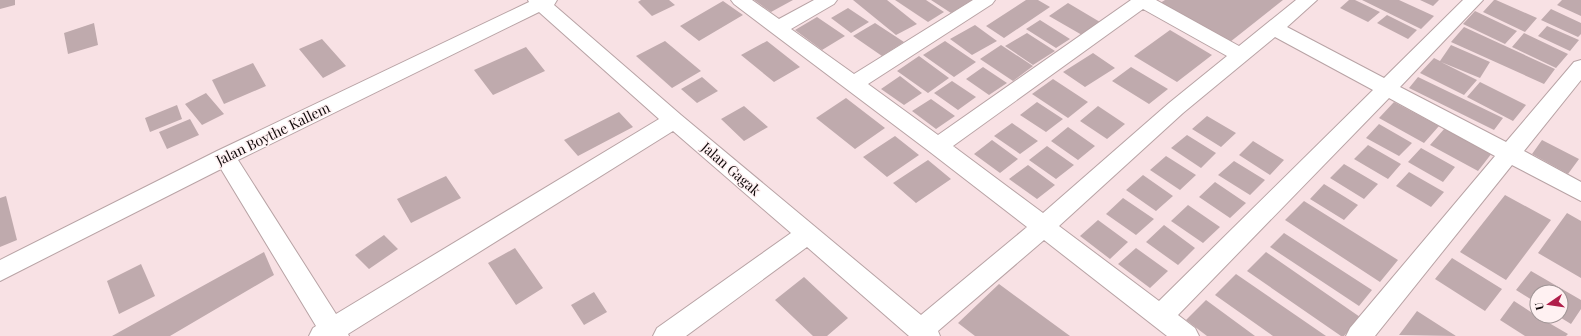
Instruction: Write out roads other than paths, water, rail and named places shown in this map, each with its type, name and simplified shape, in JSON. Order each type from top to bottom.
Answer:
[{"type":"street","points":[[740,0],[938,146],[1186,336]]},
{"type":"street","points":[[778,28],[828,0]]},
{"type":"street","points":[[854,84],[986,0]]},
{"type":"street","points":[[938,146],[1143,0],[1240,55]]},
{"type":"street","points":[[923,333],[1176,108],[1308,0]]},
{"type":"street","points":[[1160,317],[1474,0]]},
{"type":"street","name":"Jalan Gagak","points":[[542,1],[674,120],[923,333]]},
{"type":"street","name":"Jalan Boythe Kallem","points":[[0,271],[225,157],[542,1]]},
{"type":"street","points":[[1274,28],[1581,192]]},
{"type":"street","points":[[1359,336],[1581,67]]},
{"type":"street","points":[[225,157],[330,334],[674,120]]},
{"type":"street","points":[[666,336],[808,234]]}]
